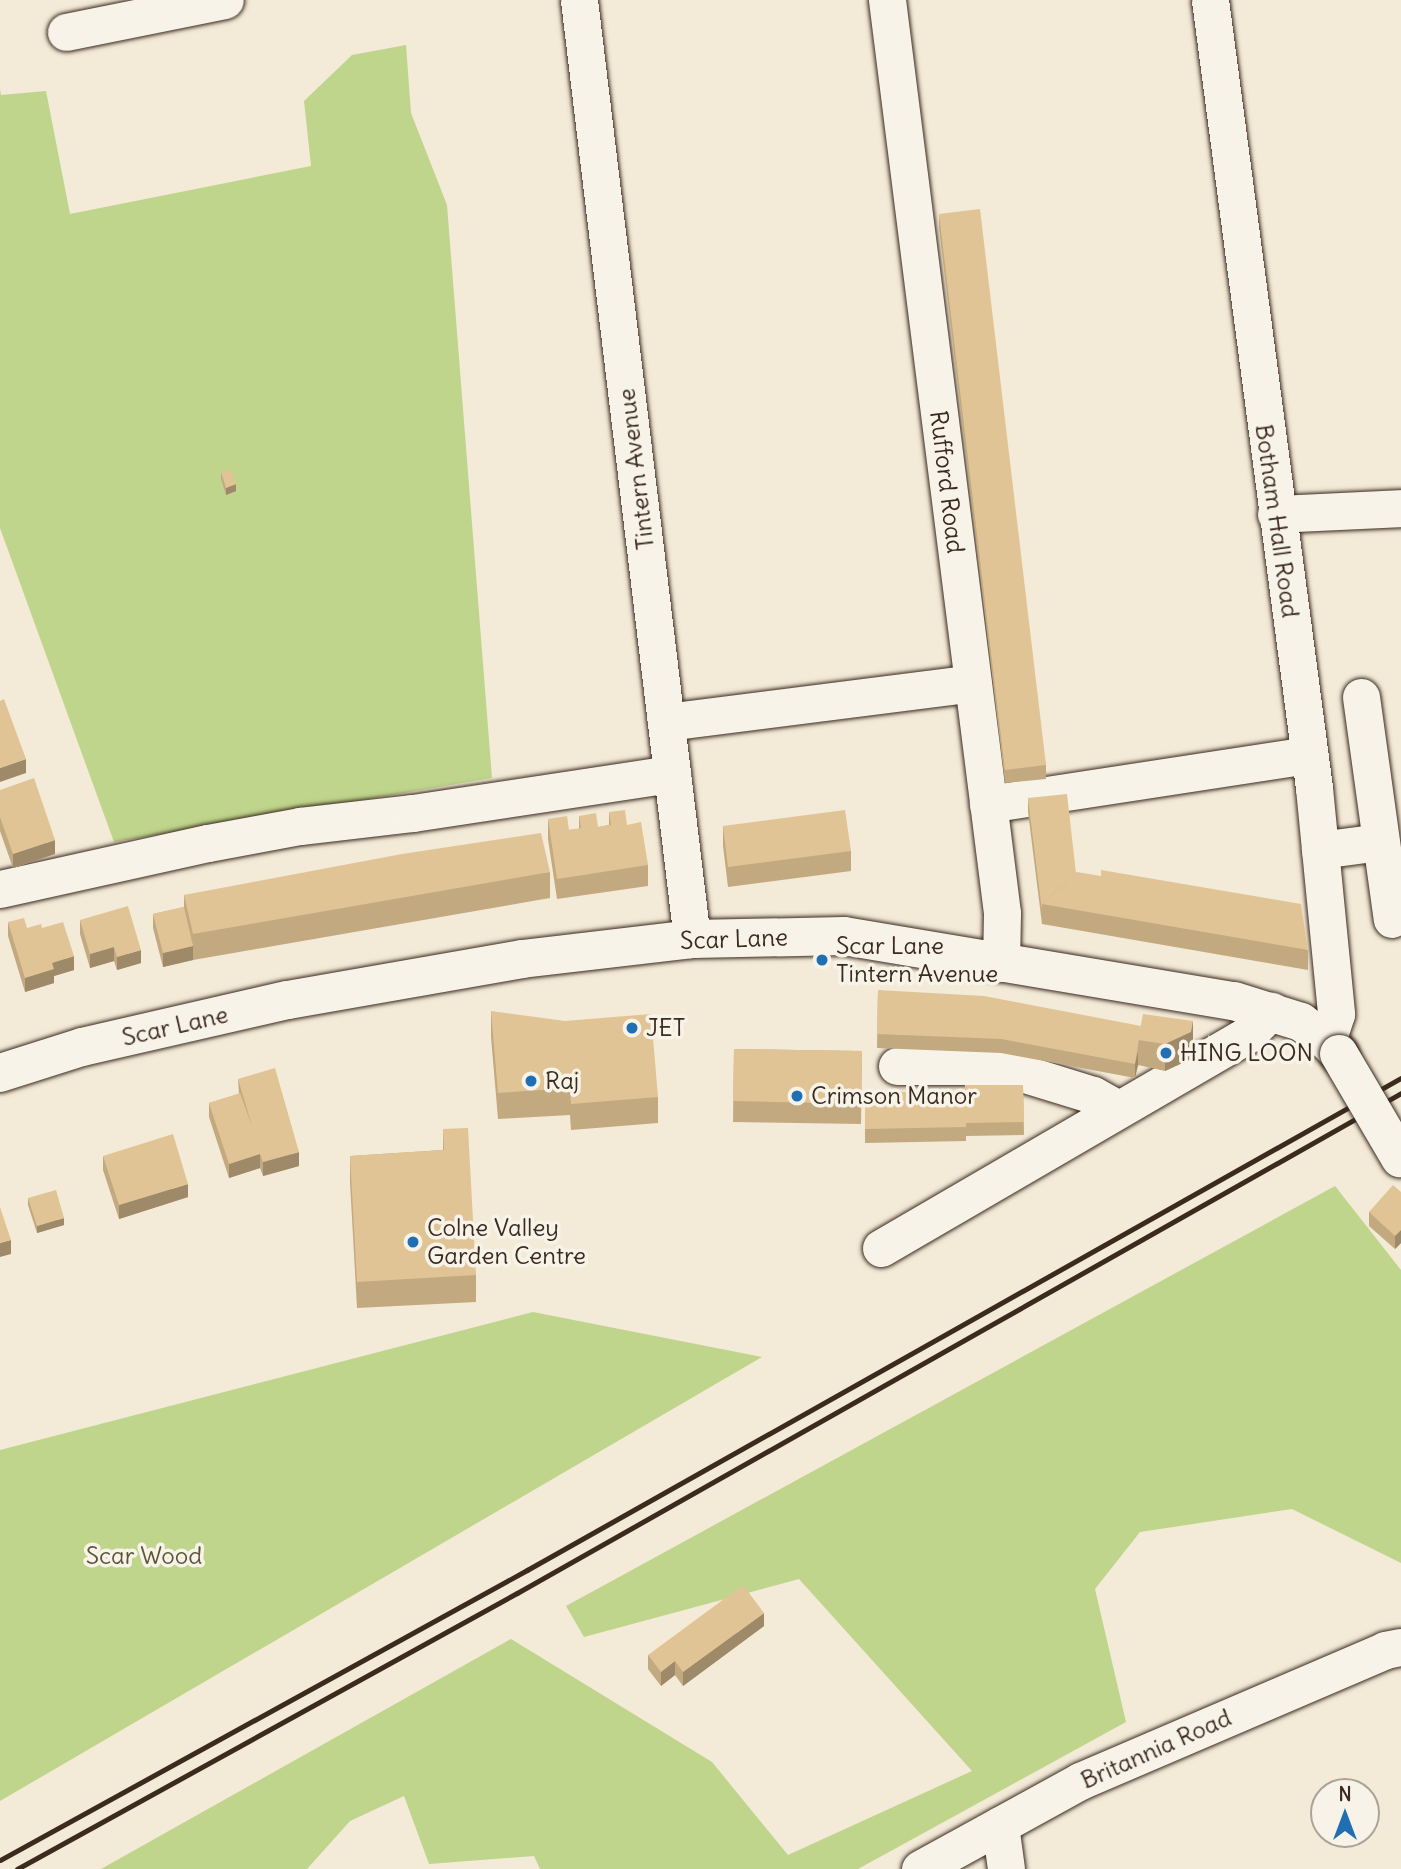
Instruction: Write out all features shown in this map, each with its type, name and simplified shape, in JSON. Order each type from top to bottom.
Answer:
[{"type":"main road","name":"Scar Lane","points":[[0,1073],[82,1047],[288,1000],[522,958],[692,939],[844,936],[1234,1002],[1301,1022],[1333,1047],[1401,1158]]},
{"type":"street","points":[[66,32],[225,0]]},
{"type":"street","name":"Tintern Avenue","points":[[579,0],[692,939]]},
{"type":"street","name":"Rufford Road","points":[[887,0],[1002,913],[1001,963]]},
{"type":"street","name":"Botham Hall Road","points":[[1210,0],[1309,755],[1336,1014],[1333,1047]]},
{"type":"street","points":[[1276,514],[1401,509]]},
{"type":"street","points":[[666,722],[973,683]]},
{"type":"street","points":[[1361,697],[1392,919]]},
{"type":"street","points":[[988,804],[1309,755]]},
{"type":"street","points":[[0,890],[208,843],[300,826],[672,774]]},
{"type":"street","points":[[1320,850],[1380,842]]},
{"type":"street","points":[[881,1248],[1248,1034],[1271,1011]]},
{"type":"street","points":[[897,1066],[999,1066],[1093,1095],[1118,1109]]},
{"type":"street","name":"Britannia Road","points":[[920,1869],[1080,1781],[1385,1650],[1401,1647]]},
{"type":"street","points":[[1000,1825],[1006,1869]]},
{"type":"green space","points":[[406,45],[411,113],[447,205],[492,778],[114,842],[0,528],[0,89],[1,95],[46,91],[70,214],[311,166],[304,101],[352,55]]},
{"type":"green space","points":[[1335,1186],[1401,1270],[1401,1563],[1292,1509],[1140,1532],[1095,1589],[1126,1722],[858,1869],[540,1869],[534,1856],[429,1864],[404,1796],[350,1821],[307,1869],[101,1869],[511,1639],[712,1762],[788,1855],[972,1771],[799,1579],[584,1637],[566,1606]]},
{"type":"green space","name":"Scar Wood","points":[[533,1312],[762,1357],[0,1801],[0,1450]]},
{"type":"building","points":[[980,209],[1046,765],[1005,770],[939,214]]},
{"type":"building","points":[[231,469],[236,484],[226,488],[221,472]]},
{"type":"building","points":[[4,699],[26,759],[0,768],[0,701]]},
{"type":"building","points":[[34,778],[55,840],[13,854],[0,817],[0,790]]},
{"type":"building","points":[[1067,794],[1076,873],[1042,904],[1042,911],[1028,798]]},
{"type":"building","points":[[625,810],[627,825],[641,822],[648,865],[557,879],[548,819],[567,816],[569,830],[581,828],[579,816],[596,813],[598,827],[611,825],[609,812]]},
{"type":"building","points":[[845,810],[851,851],[728,867],[723,826]]},
{"type":"building","points":[[541,833],[550,872],[193,934],[184,895],[402,854]]},
{"type":"building","points":[[1101,870],[1301,904],[1308,950],[1042,904],[1077,872],[1101,876]]},
{"type":"building","points":[[128,906],[141,950],[117,957],[114,947],[90,954],[80,920]]},
{"type":"building","points":[[184,907],[193,946],[163,953],[153,914]]},
{"type":"building","points":[[24,918],[27,928],[41,924],[42,928],[63,922],[74,956],[52,963],[54,969],[25,978],[8,922]]},
{"type":"building","points":[[878,990],[984,996],[1141,1026],[1135,1064],[1001,1039],[877,1034]]},
{"type":"building","points":[[491,1011],[565,1021],[651,1014],[658,1097],[571,1104],[570,1088],[498,1093]]},
{"type":"building","points":[[1143,1014],[1193,1021],[1191,1032],[1165,1044],[1138,1040]]},
{"type":"building","name":"Crimson Manor","points":[[734,1049],[862,1051],[861,1104],[733,1101]]},
{"type":"building","points":[[275,1068],[299,1152],[263,1162],[260,1154],[229,1164],[209,1103],[240,1093],[252,1126],[238,1079]]},
{"type":"building","points":[[965,1085],[1023,1085],[1024,1122],[966,1123],[966,1127],[865,1129],[865,1093],[965,1091]]},
{"type":"building","name":"Colne Valley Garden Centre","points":[[468,1128],[476,1275],[357,1282],[350,1156],[444,1150],[443,1129]]},
{"type":"building","points":[[173,1134],[188,1184],[119,1205],[103,1156]]},
{"type":"building","points":[[1393,1185],[1401,1192],[1401,1230],[1395,1236],[1369,1212]]},
{"type":"building","points":[[56,1190],[64,1218],[37,1226],[28,1198]]},
{"type":"building","points":[[0,1207],[11,1240],[0,1243]]},
{"type":"building","points":[[743,1585],[764,1613],[683,1672],[675,1661],[661,1672],[648,1655]]},
{"type":"railway","points":[[0,1860],[527,1570],[1401,1078]]},
{"type":"railway","points":[[17,1869],[517,1593],[1401,1093]]},
{"type":"place","name":"Scar Lane Tintern Avenue","points":[[822,960]]},
{"type":"place","name":"JET","points":[[632,1028]]},
{"type":"place","name":"HING LOON","points":[[1166,1053]]},
{"type":"place","name":"Raj","points":[[531,1081]]},
{"type":"place","name":"Crimson Manor","points":[[797,1096]]},
{"type":"place","name":"Colne Valley Garden Centre","points":[[413,1242]]}]
